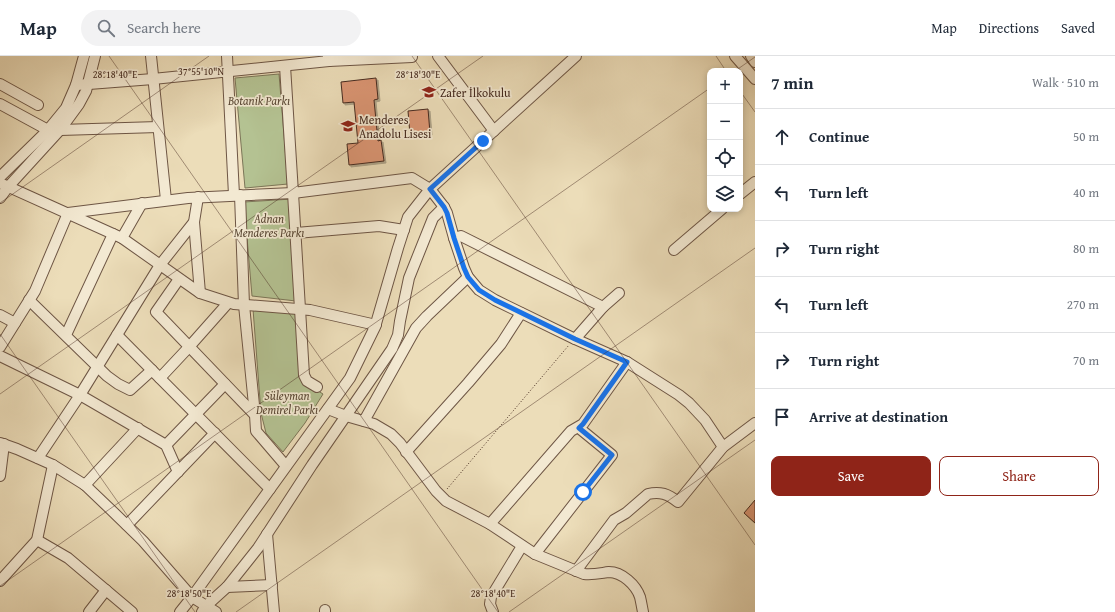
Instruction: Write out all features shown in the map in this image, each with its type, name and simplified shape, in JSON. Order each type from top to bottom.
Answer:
[{"type":"street","points":[[0,177],[48,130],[66,108],[76,85],[84,56]]},
{"type":"street","points":[[0,198],[4,185],[60,130],[79,104],[86,91],[96,56]]},
{"type":"street","points":[[151,56],[166,200]]},
{"type":"street","points":[[227,56],[244,305],[256,431],[286,466]]},
{"type":"street","points":[[275,56],[281,66],[293,193],[304,375],[307,381],[317,387]]},
{"type":"street","points":[[76,85],[228,72],[329,59],[414,56]]},
{"type":"street","points":[[438,56],[494,131]]},
{"type":"street","points":[[180,612],[350,378],[376,325],[408,217],[430,189],[576,56]]},
{"type":"street","points":[[735,56],[755,79]]},
{"type":"street","points":[[751,56],[755,62]]},
{"type":"street","points":[[0,84],[38,106]]},
{"type":"street","points":[[0,104],[48,130]]},
{"type":"street","points":[[60,130],[158,127]]},
{"type":"street","points":[[68,213],[166,200],[198,197],[293,193],[412,178],[430,189],[444,207],[468,277],[479,290],[487,296],[575,339],[627,362],[679,395],[705,420],[723,446]]},
{"type":"street","points":[[743,192],[755,182]]},
{"type":"street","points":[[4,185],[117,236],[200,293],[228,303],[310,310],[376,325]]},
{"type":"street","points":[[198,197],[194,222],[200,293]]},
{"type":"street","points":[[66,335],[117,236],[142,203]]},
{"type":"street","points":[[204,609],[227,587],[267,534],[312,465],[392,349],[398,336],[409,278],[433,218],[444,207]]},
{"type":"street","points":[[674,250],[718,212]]},
{"type":"street","points":[[0,346],[35,291],[68,213]]},
{"type":"street","points":[[38,458],[80,395],[160,265],[194,222]]},
{"type":"street","points":[[296,233],[379,226],[404,230]]},
{"type":"street","points":[[454,238],[461,236],[603,307]]},
{"type":"street","points":[[364,421],[416,328],[468,277]]},
{"type":"street","points":[[179,278],[156,312],[255,415]]},
{"type":"street","points":[[575,339],[603,307],[619,294]]},
{"type":"street","points":[[29,300],[107,376],[118,384],[130,390],[152,370]]},
{"type":"street","points":[[160,378],[190,347],[228,303]]},
{"type":"street","points":[[406,452],[501,344],[522,313]]},
{"type":"street","points":[[0,315],[15,322]]},
{"type":"street","points":[[400,321],[416,328]]},
{"type":"street","points":[[117,335],[270,488]]},
{"type":"street","points":[[0,356],[80,395],[166,445],[178,472]]},
{"type":"street","points":[[490,524],[571,431],[579,428],[583,424],[627,362]]},
{"type":"street","points":[[166,445],[225,384]]},
{"type":"street","points":[[328,409],[380,427],[391,434],[400,443],[436,492],[452,504],[490,524],[535,554],[584,574],[590,575],[612,572],[621,575],[640,595],[643,612]]},
{"type":"street","points":[[576,571],[614,520],[634,507],[648,494],[658,492],[662,493],[671,496],[678,502],[723,446],[755,423]]},
{"type":"street","points":[[85,486],[138,428]]},
{"type":"street","points":[[535,554],[612,455],[579,428]]},
{"type":"street","points":[[127,525],[215,433]]},
{"type":"street","points":[[0,476],[2,444],[53,465],[85,486],[108,506],[143,541],[204,609],[216,612]]},
{"type":"street","points":[[0,581],[37,540],[53,465]]},
{"type":"street","points":[[267,534],[274,612]]},
{"type":"street","points":[[37,540],[68,558],[132,612]]},
{"type":"street","points":[[493,612],[490,604],[491,597],[522,546]]},
{"type":"street","points":[[227,587],[272,586]]},
{"type":"street","points":[[89,612],[106,590]]},
{"type":"path","points":[[441,496],[575,339]]},
{"type":"green space","name":"Botanik Parkı","points":[[279,74],[288,184],[245,188],[235,78]]},
{"type":"green space","name":"Adnan Menderes Parkı","points":[[292,199],[296,301],[252,296],[244,202]]},
{"type":"green space","name":"Süleyman Demirel Parkı","points":[[253,309],[298,313],[301,380],[323,394],[305,423],[283,452],[266,433],[261,413]]},
{"type":"building","points":[[376,78],[378,99],[374,100],[378,141],[381,140],[384,161],[349,165],[347,144],[358,143],[354,102],[343,103],[341,82]]},
{"type":"building","points":[[428,109],[430,133],[410,135],[408,111]]},
{"type":"building","points":[[755,500],[755,523],[744,513]]},
{"type":"place","name":"Zafer İlkokulu","points":[[429,92]]},
{"type":"place","name":"Menderes Anadolu Lisesi","points":[[348,126]]},
{"type":"route","points":[[483,141],[430,189],[440,201],[447,213],[468,277],[479,290],[487,296],[575,339],[627,362],[579,428],[612,455],[583,492]]}]
